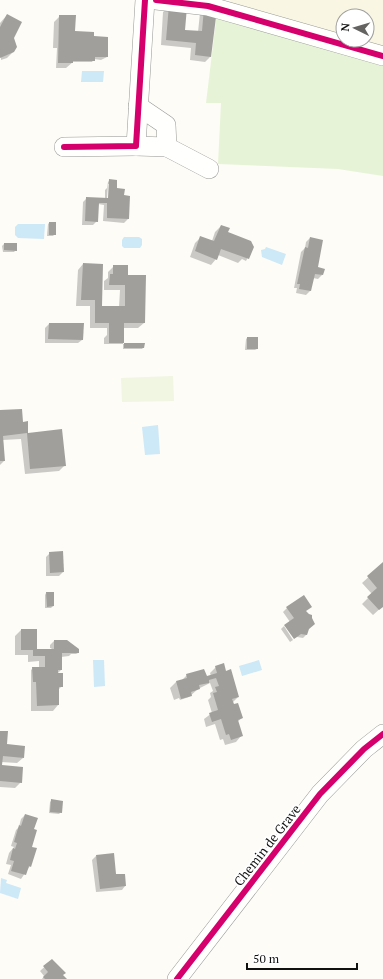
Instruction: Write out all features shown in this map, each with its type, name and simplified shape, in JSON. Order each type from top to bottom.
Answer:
[{"type":"street","points":[[136,146],[145,0]]},
{"type":"street","points":[[156,0],[208,6],[383,56]]},
{"type":"street","points":[[138,106],[166,125],[167,147]]},
{"type":"street","points":[[64,147],[167,147],[209,169]]},
{"type":"street","name":"Chemin de Grave","points":[[177,979],[320,794],[364,749],[383,734]]},
{"type":"shaded area","points":[[230,0],[383,0],[383,49],[375,47],[375,8],[335,8],[335,35],[230,4]]},
{"type":"green space","points":[[217,12],[383,66],[383,176],[338,169],[218,164],[221,103],[206,103]]},
{"type":"green space","points":[[173,376],[174,401],[122,402],[121,378]]},
{"type":"water","points":[[82,71],[104,71],[103,82],[81,82]]},
{"type":"water","points":[[18,224],[45,224],[44,239],[18,238],[15,235],[15,227]]},
{"type":"water","points":[[124,237],[139,237],[142,239],[142,245],[140,248],[124,248],[122,246],[122,240]]},
{"type":"water","points":[[266,247],[286,254],[282,265],[262,257],[261,250],[265,249]]},
{"type":"water","points":[[158,425],[160,454],[145,455],[142,427]]},
{"type":"water","points":[[93,660],[104,660],[105,686],[94,687]]},
{"type":"water","points":[[259,660],[262,670],[242,676],[239,666]]},
{"type":"water","points":[[1,878],[7,880],[6,883],[21,888],[18,899],[0,893]]},
{"type":"building","points":[[169,5],[187,7],[185,30],[202,31],[204,8],[217,9],[211,57],[195,55],[196,43],[166,40]]},
{"type":"building","points":[[7,14],[22,22],[14,38],[17,47],[14,52],[0,58],[0,27]]},
{"type":"building","points":[[59,15],[76,15],[75,31],[94,32],[94,36],[108,37],[108,57],[95,57],[95,61],[58,63]]},
{"type":"building","points":[[109,179],[117,180],[117,188],[125,189],[124,195],[130,196],[129,219],[107,218],[107,203],[99,203],[98,222],[85,221],[86,197],[108,198]]},
{"type":"building","points":[[49,222],[56,222],[56,235],[49,235]]},
{"type":"building","points":[[221,225],[230,228],[228,232],[251,241],[254,247],[249,259],[221,249],[217,260],[195,251],[200,236],[214,241]]},
{"type":"building","points":[[310,237],[323,240],[318,267],[325,269],[323,275],[315,274],[311,291],[299,289],[300,284],[297,284],[305,247],[308,248]]},
{"type":"building","points":[[4,243],[17,243],[17,251],[4,250]]},
{"type":"building","points":[[83,263],[103,264],[102,306],[125,306],[125,285],[109,285],[110,274],[113,274],[113,265],[128,265],[128,275],[146,275],[145,323],[124,323],[124,343],[109,343],[109,323],[95,323],[95,300],[81,300]]},
{"type":"building","points":[[49,323],[84,323],[83,340],[48,339]]},
{"type":"building","points":[[247,337],[258,337],[258,349],[247,349]]},
{"type":"building","points":[[124,343],[145,343],[144,348],[124,348]]},
{"type":"building","points":[[22,409],[23,422],[28,421],[28,433],[62,429],[66,466],[30,469],[27,433],[3,436],[5,461],[0,461],[0,410]]},
{"type":"building","points":[[63,551],[64,572],[50,573],[49,552]]},
{"type":"building","points":[[383,562],[383,607],[379,610],[367,597],[377,588],[367,576]]},
{"type":"building","points":[[46,592],[54,592],[54,606],[47,607]]},
{"type":"building","points":[[304,595],[312,607],[306,611],[312,615],[315,624],[309,629],[307,635],[301,634],[294,639],[284,625],[294,618],[286,607]]},
{"type":"building","points":[[21,629],[37,629],[37,649],[54,649],[54,640],[67,640],[79,649],[79,653],[62,653],[62,670],[58,670],[58,673],[63,673],[63,687],[59,687],[59,705],[37,706],[36,682],[33,682],[32,667],[45,667],[45,656],[33,656],[33,650],[21,650]]},
{"type":"building","points":[[224,663],[226,671],[231,669],[239,697],[232,699],[234,704],[238,703],[243,718],[238,720],[243,736],[231,740],[229,734],[226,735],[221,719],[212,722],[209,713],[218,710],[213,693],[217,692],[215,687],[219,686],[216,678],[209,680],[209,683],[199,685],[200,689],[191,692],[192,696],[181,699],[176,681],[187,678],[186,674],[204,669],[207,676],[217,673],[215,666]]},
{"type":"building","points":[[0,731],[8,731],[7,744],[25,746],[24,758],[3,756],[2,765],[23,767],[22,783],[0,781]]},
{"type":"building","points":[[51,799],[63,801],[62,813],[50,812]]},
{"type":"building","points":[[25,814],[38,818],[34,829],[37,830],[32,847],[37,848],[31,867],[29,866],[26,875],[11,871],[14,861],[10,860],[13,848],[15,849],[17,843],[14,842],[19,825],[21,826]]},
{"type":"building","points":[[114,853],[116,874],[125,874],[126,886],[100,889],[96,855]]},
{"type":"building","points":[[52,959],[66,973],[63,975],[67,979],[45,979],[43,977],[48,972],[43,966]]},
{"type":"cycle path","points":[[64,147],[136,146],[145,0]]},
{"type":"cycle path","points":[[156,0],[208,6],[383,56]]},
{"type":"cycle path","points":[[177,979],[320,794],[364,749],[383,734]]}]
